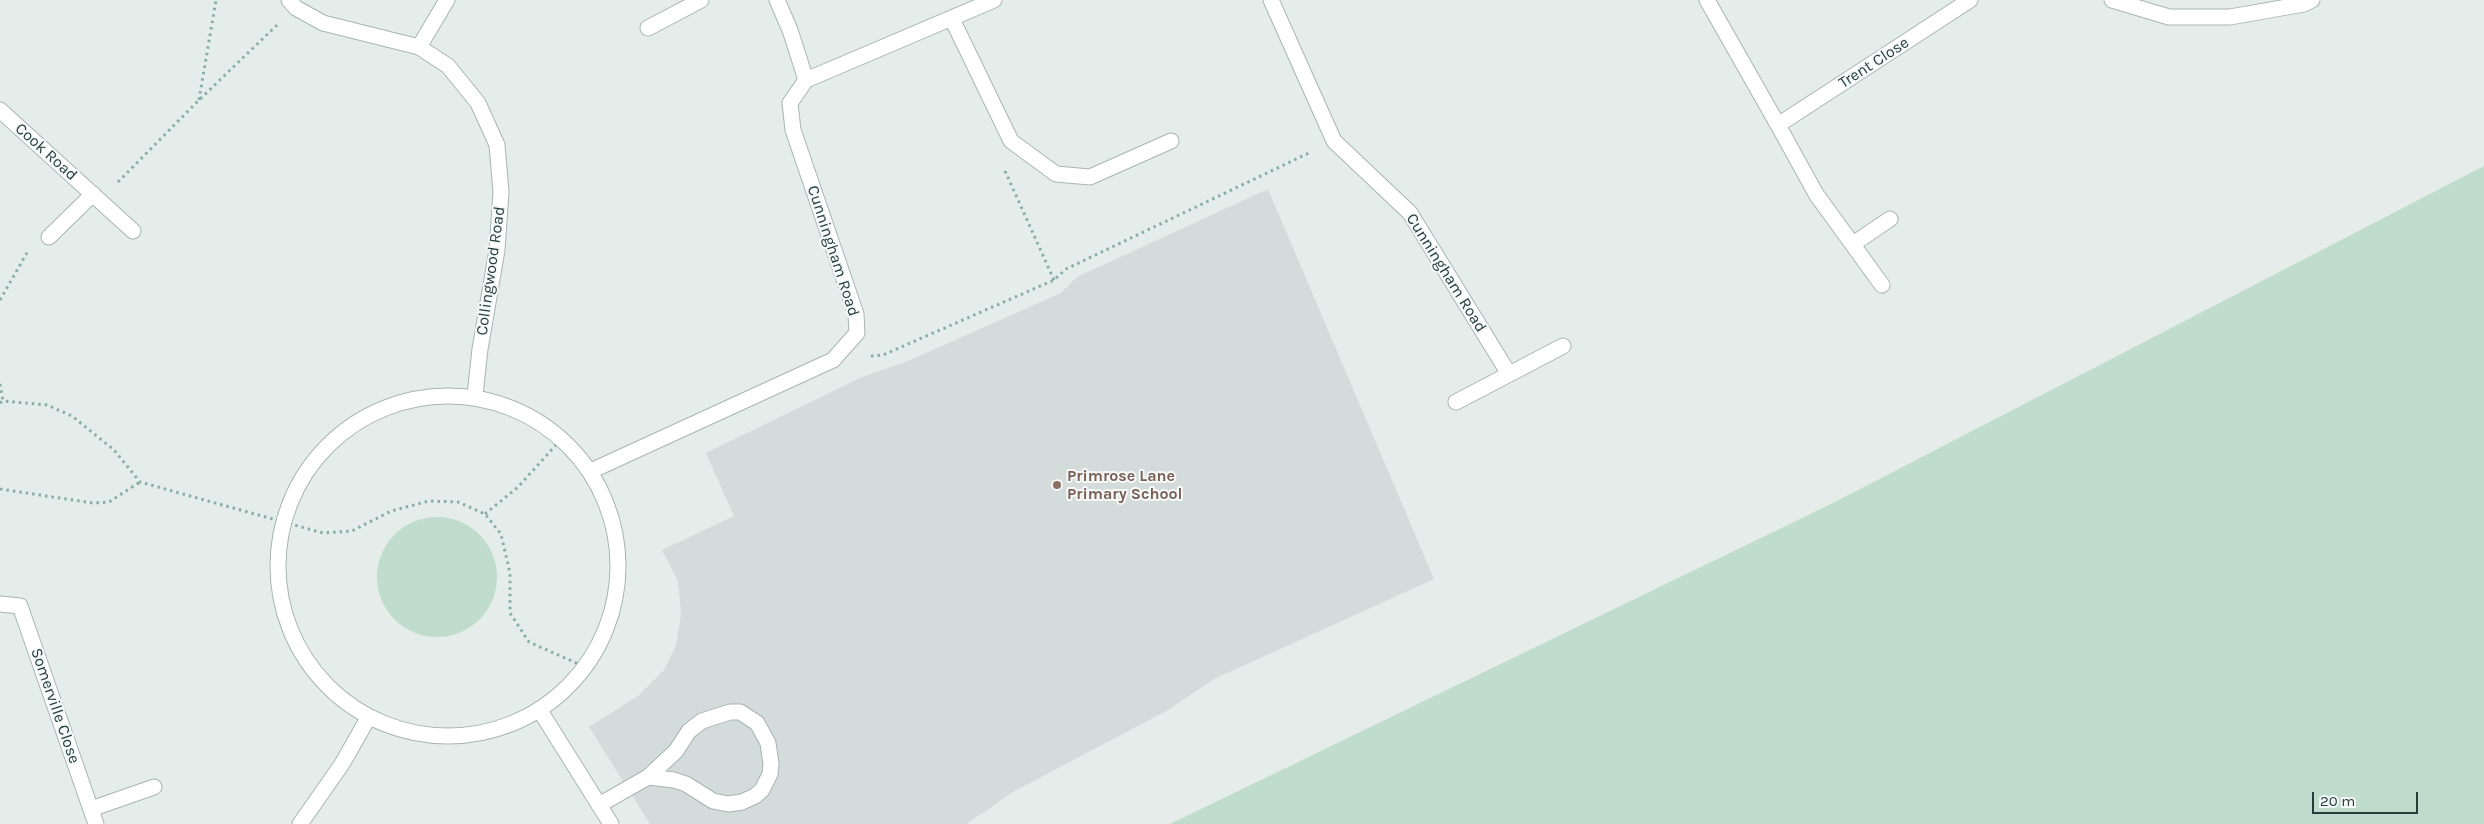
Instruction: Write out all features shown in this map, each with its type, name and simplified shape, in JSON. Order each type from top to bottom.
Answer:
[{"type":"street","points":[[419,47],[447,0]]},
{"type":"street","points":[[648,28],[701,0]]},
{"type":"street","points":[[777,0],[790,30],[806,80],[994,0]]},
{"type":"street","name":"Cunningham Road","points":[[1271,0],[1334,140],[1410,213],[1509,374]]},
{"type":"street","points":[[1707,0],[1816,194],[1882,286]]},
{"type":"street","name":"Trent Close","points":[[1778,125],[1970,0]]},
{"type":"street","points":[[2112,0],[2169,17],[2230,18],[2304,4],[2312,0]]},
{"type":"street","name":"Collingwood Road","points":[[292,4],[324,24],[419,47],[448,66],[478,103],[497,145],[501,192],[497,250],[480,349],[475,395]]},
{"type":"street","points":[[952,19],[1011,141],[1056,174],[1090,177],[1171,141]]},
{"type":"street","name":"Cunningham Road","points":[[593,470],[833,360],[856,333],[856,314],[793,130],[790,103],[806,80]]},
{"type":"street","name":"Cook Road","points":[[0,110],[133,231]]},
{"type":"street","name":"Cook Road","points":[[49,237],[92,194]]},
{"type":"street","points":[[1853,244],[1890,220]]},
{"type":"street","points":[[1456,402],[1563,346]]},
{"type":"street","points":[[475,395],[515,404],[564,436],[593,470],[610,512],[618,555],[613,596],[602,633],[583,666],[562,691],[539,709],[505,725],[460,735],[409,734],[367,720],[327,687],[296,645],[280,601],[275,556],[284,522],[300,485],[316,462],[360,425],[384,411],[443,396],[475,395]]},
{"type":"street","name":"Somerville Close","points":[[0,604],[20,606],[96,824]]},
{"type":"street","points":[[539,709],[611,824]]},
{"type":"street","points":[[599,805],[648,777],[676,751],[689,731],[702,721],[730,712],[740,712],[757,723],[771,754],[770,774],[762,790],[742,802],[728,804],[713,801],[686,784],[674,780],[648,777]]},
{"type":"street","points":[[300,824],[342,764],[367,720]]},
{"type":"street","points":[[91,809],[154,787]]},
{"type":"path","points":[[198,101],[216,0]]},
{"type":"path","points":[[92,194],[118,183],[292,4]]},
{"type":"path","points":[[833,360],[883,355],[1054,280],[1066,269],[1334,140]]},
{"type":"path","points":[[1011,141],[998,154],[1054,280]]},
{"type":"path","points":[[0,300],[31,245],[49,237]]},
{"type":"path","points":[[0,384],[1,402],[48,404],[72,416],[114,450],[140,482],[254,515],[323,533],[352,531],[391,511],[429,501],[458,502],[485,514],[501,534],[510,573],[510,613],[528,642],[583,666]]},
{"type":"path","points":[[485,514],[518,487],[564,436]]},
{"type":"path","points":[[0,489],[93,503],[109,502],[140,482]]},
{"type":"shaded area","name":"Primrose Lane Primary School","points":[[1268,189],[1434,579],[1214,679],[1168,710],[1011,793],[967,824],[650,824],[589,727],[638,696],[664,670],[676,646],[681,613],[678,581],[662,550],[734,516],[706,453],[862,377],[908,361],[1061,293],[1077,277]]},
{"type":"green space","points":[[2484,166],[2484,824],[1170,824],[1833,503]]},
{"type":"green space","points":[[437,517],[449,518],[460,522],[470,527],[479,535],[487,544],[492,554],[496,565],[496,589],[492,600],[487,610],[479,619],[470,627],[460,632],[449,636],[437,637],[425,636],[414,632],[404,627],[395,619],[387,610],[382,600],[378,589],[377,577],[378,565],[382,554],[387,544],[395,535],[404,527],[414,522],[425,518]]},
{"type":"place","name":"Primrose Lane Primary School","points":[[1057,485]]}]
